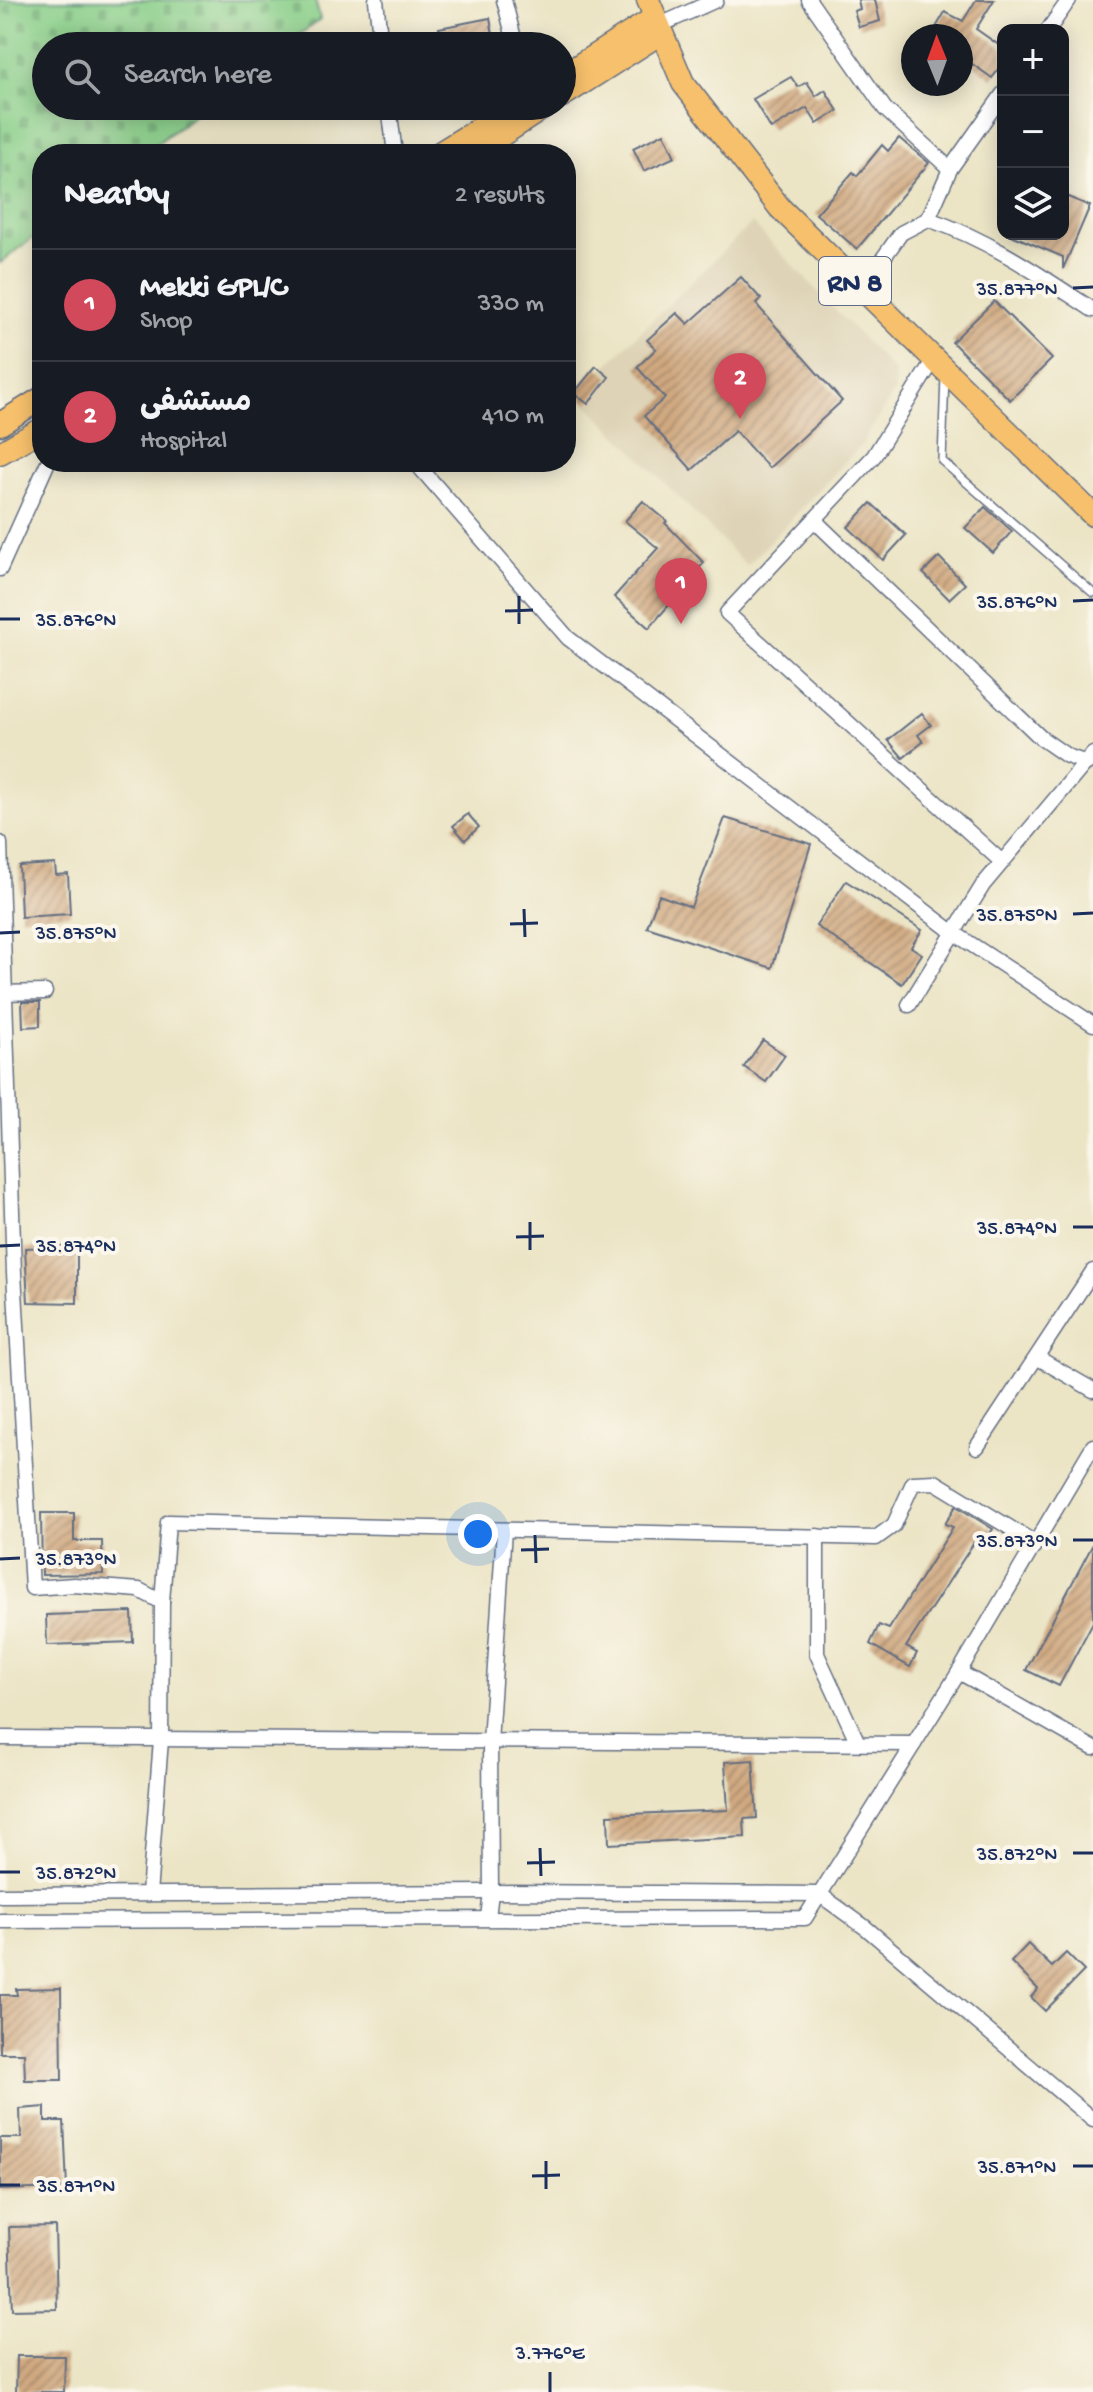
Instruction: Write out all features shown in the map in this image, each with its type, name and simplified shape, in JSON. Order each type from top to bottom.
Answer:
[{"type":"main road","points":[[576,67],[655,19]]},
{"type":"main road","points":[[576,84],[655,19]]},
{"type":"main road","name":"RN 8","points":[[655,19],[683,83],[780,208],[1093,515]]},
{"type":"main road","points":[[454,144],[493,120]]},
{"type":"main road","points":[[488,144],[525,120]]},
{"type":"main road","points":[[0,424],[32,404]]},
{"type":"main road","points":[[0,453],[32,435]]},
{"type":"street","points":[[376,0],[379,32]]},
{"type":"street","points":[[504,0],[512,32]]},
{"type":"street","points":[[655,19],[716,0]]},
{"type":"street","points":[[809,0],[885,109],[950,169]]},
{"type":"street","points":[[1052,24],[1069,0]]},
{"type":"street","points":[[862,288],[901,233],[928,219],[950,169],[1002,96]]},
{"type":"street","points":[[391,120],[394,144]]},
{"type":"street","points":[[928,219],[959,230],[1022,263],[1093,310]]},
{"type":"street","points":[[939,364],[874,456],[727,613],[1002,862]]},
{"type":"street","points":[[0,569],[44,472]]},
{"type":"street","points":[[424,472],[568,638],[954,933],[1093,1024]]},
{"type":"street","points":[[814,520],[1041,738],[1067,756],[1090,759]]},
{"type":"street","points":[[909,1005],[983,885],[1090,759]]},
{"type":"street","points":[[0,843],[7,1273],[32,1588],[74,1585],[139,1590],[162,1602]]},
{"type":"street","points":[[2,993],[45,992]]},
{"type":"street","points":[[977,1447],[1093,1271]]},
{"type":"street","points":[[1038,1358],[1093,1390]]},
{"type":"street","points":[[0,1921],[805,1918],[959,1672],[1093,1446]]},
{"type":"street","points":[[149,1894],[161,1740],[162,1602],[168,1522],[876,1538],[894,1525],[913,1483],[935,1482],[1035,1543]]},
{"type":"street","points":[[488,1918],[491,1892],[490,1742],[504,1530]]},
{"type":"street","points":[[817,1536],[817,1654],[858,1743]]},
{"type":"street","points":[[959,1672],[1093,1748]]},
{"type":"street","points":[[0,1738],[914,1744]]},
{"type":"street","points":[[0,1895],[491,1892],[819,1894],[866,1928],[1093,2120]]},
{"type":"lane","points":[[939,364],[942,461],[1093,593]]},
{"type":"shaded area","points":[[752,223],[895,372],[895,391],[863,443],[747,566],[577,394]]},
{"type":"green space","points":[[0,0],[315,0],[320,19],[303,32],[32,32],[32,120],[188,120],[156,144],[32,144],[32,239],[0,263]]},
{"type":"building","points":[[858,0],[875,0],[880,21],[859,27],[854,11],[860,9]]},
{"type":"building","points":[[976,0],[994,0],[976,29],[997,44],[997,72],[992,78],[973,65],[973,24],[938,24],[945,12],[963,21]]},
{"type":"building","points":[[490,18],[492,32],[440,32],[439,28]]},
{"type":"building","points":[[791,77],[798,87],[807,82],[816,96],[825,90],[838,111],[817,124],[807,108],[771,129],[753,99]]},
{"type":"building","points":[[664,133],[675,157],[644,171],[633,148]]},
{"type":"building","points":[[899,138],[929,163],[857,249],[816,214],[853,172],[857,176],[882,145],[888,151]]},
{"type":"building","points":[[1069,197],[1090,206],[1063,269],[1063,257],[1023,240],[1069,240]]},
{"type":"building","points":[[741,277],[761,299],[756,304],[842,401],[769,468],[735,431],[692,470],[644,416],[665,398],[637,367],[656,349],[647,340],[677,313],[688,324]]},
{"type":"building","points":[[994,301],[1052,359],[1010,400],[952,342]]},
{"type":"building","points":[[596,366],[609,377],[588,404],[576,395]]},
{"type":"building","points":[[643,501],[667,521],[665,523],[704,563],[649,628],[614,597],[658,548],[625,521]]},
{"type":"building","points":[[871,503],[906,535],[883,560],[848,527]]},
{"type":"building","points":[[985,507],[1012,531],[993,553],[965,528]]},
{"type":"building","points":[[939,557],[965,584],[949,599],[923,573]]},
{"type":"building","points":[[922,713],[931,725],[918,735],[923,742],[903,758],[888,740]]},
{"type":"building","points":[[468,814],[479,827],[465,840],[453,826]]},
{"type":"building","points":[[725,818],[811,844],[772,968],[647,927],[659,895],[691,907]]},
{"type":"building","points":[[55,864],[56,875],[68,874],[70,914],[21,917],[19,866]]},
{"type":"building","points":[[846,881],[922,930],[911,947],[922,954],[902,984],[816,926]]},
{"type":"building","points":[[22,1002],[40,1002],[40,1026],[23,1027]]},
{"type":"building","points":[[763,1040],[785,1055],[766,1082],[744,1067]]},
{"type":"building","points":[[77,1246],[77,1303],[28,1302],[25,1248]]},
{"type":"building","points":[[956,1506],[993,1529],[983,1544],[977,1538],[906,1647],[917,1653],[910,1667],[870,1644],[879,1625],[889,1629],[953,1527],[945,1524]]},
{"type":"building","points":[[41,1513],[74,1513],[74,1541],[102,1541],[103,1574],[42,1575]]},
{"type":"building","points":[[1093,1544],[1093,1622],[1059,1686],[1026,1670]]},
{"type":"building","points":[[132,1612],[133,1642],[47,1645],[46,1615]]},
{"type":"building","points":[[753,1760],[757,1818],[744,1819],[745,1837],[609,1844],[608,1815],[728,1810],[725,1762]]},
{"type":"building","points":[[1028,1944],[1052,1967],[1066,1953],[1084,1971],[1045,2011],[1031,1997],[1038,1989],[1011,1962]]},
{"type":"building","points":[[61,1988],[62,2080],[25,2080],[24,2053],[0,2053],[0,1995],[17,1995],[16,1989]]},
{"type":"building","points":[[45,2107],[45,2121],[64,2121],[67,2188],[0,2190],[0,2138],[21,2138],[20,2109]]},
{"type":"building","points":[[55,2226],[57,2309],[12,2310],[9,2227]]},
{"type":"building","points":[[17,2356],[65,2356],[64,2392],[16,2392]]},
{"type":"place","name":"مستشفى","points":[[740,419]]},
{"type":"place","name":"Mekki GPL/C","points":[[681,624]]}]
